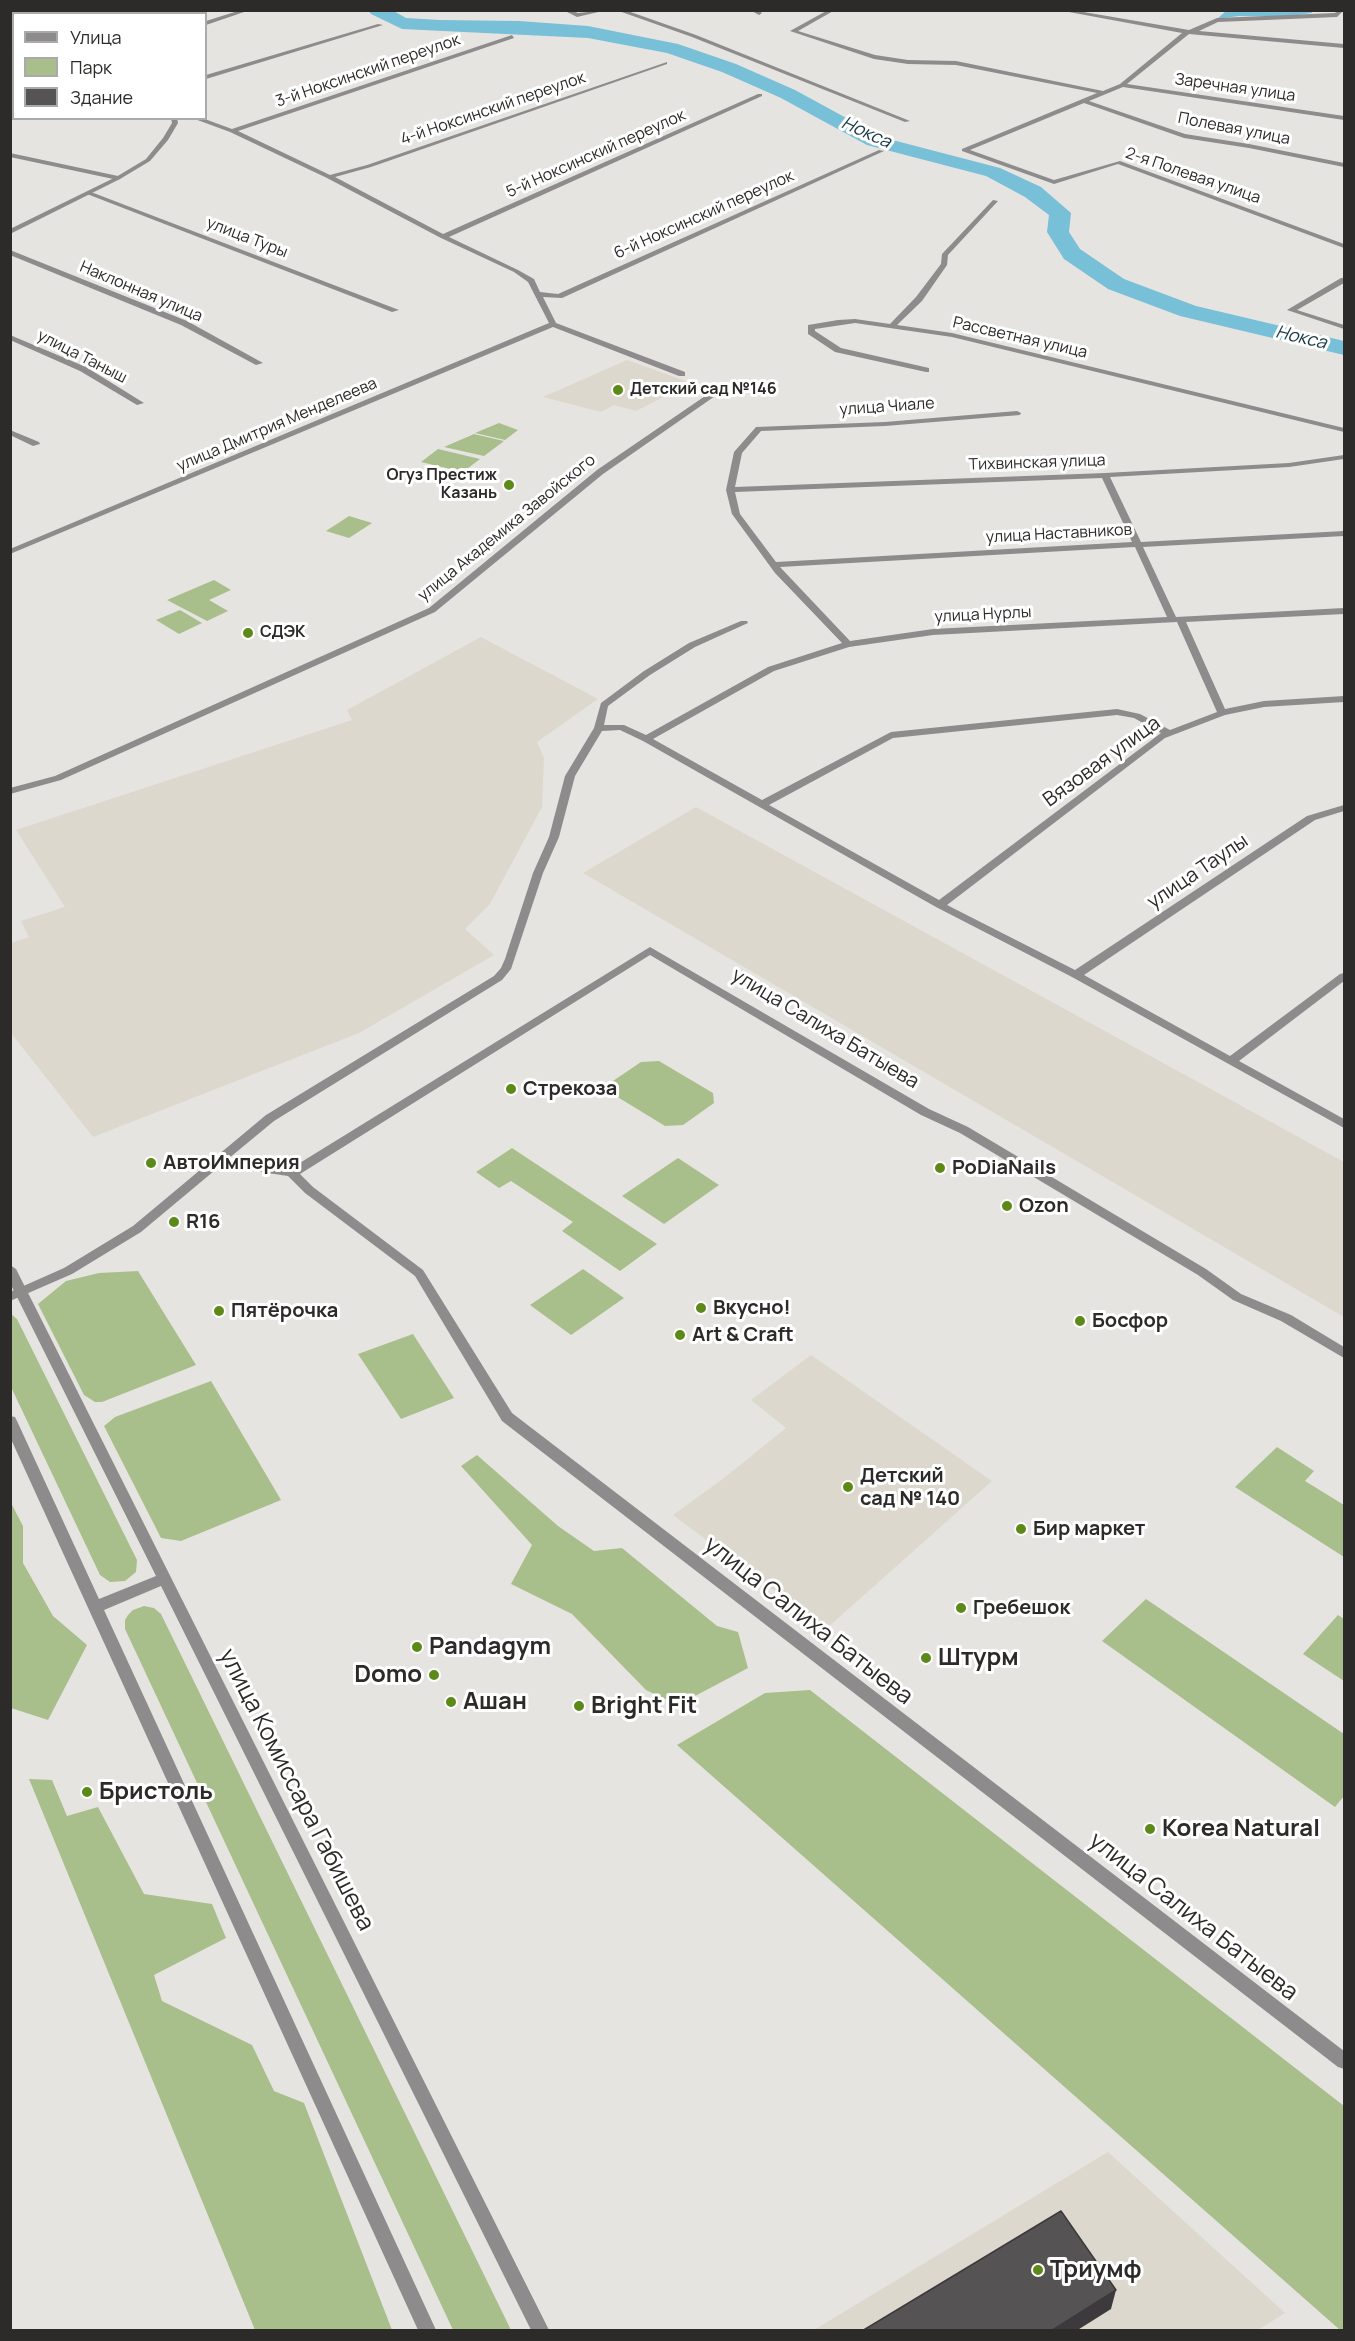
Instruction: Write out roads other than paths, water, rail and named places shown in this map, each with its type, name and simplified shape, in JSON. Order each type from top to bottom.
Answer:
[{"type":"street","points":[[207,23],[248,10]]},
{"type":"street","points":[[565,10],[577,15],[605,10]]},
{"type":"street","points":[[618,10],[694,36],[907,121]]},
{"type":"street","points":[[752,10],[759,13]]},
{"type":"street","points":[[833,10],[793,31],[874,57],[908,62],[956,63],[1106,93]]},
{"type":"street","points":[[1060,10],[1187,32],[1344,46]]},
{"type":"street","points":[[1086,102],[1122,85],[1187,32],[1217,20],[1337,15],[1342,10]]},
{"type":"street","points":[[207,77],[380,25]]},
{"type":"street","name":"3-й Ноксинский переулок","points":[[232,131],[512,37]]},
{"type":"street","name":"4-й Ноксинский переулок","points":[[329,177],[369,166],[664,63]]},
{"type":"street","name":"Заречная улица","points":[[1122,85],[1344,118]]},
{"type":"street","name":"5-й Ноксинский переулок","points":[[443,237],[760,95]]},
{"type":"street","name":"2-я Полевая улица","points":[[1086,102],[964,150],[1054,182],[1118,162],[1344,246]]},
{"type":"street","name":"Полевая улица","points":[[1086,102],[1184,136],[1344,165]]},
{"type":"street","points":[[10,232],[118,178],[148,160],[166,139],[176,123],[175,120]]},
{"type":"street","points":[[201,120],[232,131],[329,177],[443,237],[516,271],[531,281],[553,324],[682,374]]},
{"type":"street","name":"6-й Ноксинский переулок","points":[[537,294],[559,296],[881,151]]},
{"type":"street","points":[[10,155],[118,178]]},
{"type":"street","name":"улица Туры","points":[[89,193],[395,310]]},
{"type":"street","points":[[892,326],[919,299],[945,264],[944,255],[995,201]]},
{"type":"street","name":"Наклонная улица","points":[[10,252],[184,323],[259,363]]},
{"type":"street","points":[[1344,280],[1291,310],[1344,327]]},
{"type":"street","name":"Рассветная улица","points":[[926,370],[838,350],[811,332],[811,327],[838,322],[892,326],[952,335],[1344,430]]},
{"type":"street","name":"улица Дмитрия Менделеева","points":[[10,552],[553,324]]},
{"type":"street","name":"улица Таныш","points":[[10,337],[82,369],[140,403]]},
{"type":"street","name":"улица Академика Завойского","points":[[10,791],[58,778],[432,610],[600,472],[714,394]]},
{"type":"street","name":"улица Чиале","points":[[730,490],[738,452],[759,429],[885,424],[1017,413]]},
{"type":"street","points":[[10,432],[36,444]]},
{"type":"street","name":"Тихвинская улица","points":[[730,490],[1105,475],[1289,465],[1344,457]]},
{"type":"street","points":[[1105,475],[1136,545],[1222,713]]},
{"type":"street","points":[[730,490],[736,514],[774,565],[849,644]]},
{"type":"street","name":"улица Наставников","points":[[774,565],[1344,533]]},
{"type":"street","name":"улица Нурлы","points":[[646,739],[771,669],[849,644],[933,632],[1344,611]]},
{"type":"street","points":[[16,1295],[68,1271],[136,1229],[270,1118],[498,978],[506,969],[538,873],[554,837],[570,777],[599,728],[604,705],[647,673],[693,645],[744,623]]},
{"type":"street","name":"Вязовая улица","points":[[940,905],[1162,736],[1222,713],[1264,704],[1344,699]]},
{"type":"street","points":[[761,805],[891,735],[1117,712],[1137,716],[1169,733]]},
{"type":"street","points":[[599,728],[621,727],[646,739],[940,905],[1076,975],[1344,1124]]},
{"type":"street","name":"улица Таулы","points":[[1076,975],[1311,818],[1344,808]]},
{"type":"street","name":"улица Салиха Батыева","points":[[1344,1353],[1286,1318],[1237,1297],[1202,1272],[964,1130],[916,1107],[650,950],[292,1173],[309,1190],[419,1273],[507,1417],[1344,2061]]},
{"type":"street","points":[[1231,1060],[1344,976]]},
{"type":"street","points":[[218,1162],[292,1173]]},
{"type":"street","name":"улица Комиссара Габишева","points":[[10,1269],[16,1295],[164,1579],[540,2331]]},
{"type":"street","points":[[10,1422],[427,2331]]},
{"type":"street","points":[[95,1607],[164,1579]]},
{"type":"water","points":[[1226,11],[1312,11],[1312,13],[1217,19]]},
{"type":"waterway","name":"Нокса","points":[[377,10],[402,23],[588,32],[671,48],[729,68],[788,94],[874,141],[993,172],[1033,192],[1060,213],[1058,232],[1072,254],[1116,284],[1188,311],[1344,348]]},
{"type":"place","name":"Детский сад №146","points":[[618,390]]},
{"type":"place","name":"Огуз Престиж Казань","points":[[509,485]]},
{"type":"place","name":"СДЭК","points":[[248,633]]},
{"type":"place","name":"Стрекоза","points":[[511,1089]]},
{"type":"place","name":"АвтоИмперия","points":[[151,1163]]},
{"type":"place","name":"PoDiaNails","points":[[940,1168]]},
{"type":"place","name":"Ozon","points":[[1007,1206]]},
{"type":"place","name":"R16","points":[[174,1222]]},
{"type":"place","name":"Вкусно!","points":[[701,1308]]},
{"type":"place","name":"Пятёрочка","points":[[219,1311]]},
{"type":"place","name":"Босфор","points":[[1080,1321]]},
{"type":"place","name":"Art & Craft","points":[[680,1335]]},
{"type":"place","name":"Детский сад № 140","points":[[848,1487]]},
{"type":"place","name":"Бир маркет","points":[[1021,1529]]},
{"type":"place","name":"Гребешок","points":[[961,1608]]},
{"type":"place","name":"Pandagym","points":[[417,1647]]},
{"type":"place","name":"Штурм","points":[[926,1658]]},
{"type":"place","name":"Domo","points":[[434,1675]]},
{"type":"place","name":"Ашан","points":[[451,1702]]},
{"type":"place","name":"Bright Fit","points":[[579,1706]]},
{"type":"place","name":"Бристоль","points":[[87,1792]]},
{"type":"place","name":"Korea Natural","points":[[1150,1829]]},
{"type":"place","name":"Триумф","points":[[1038,2270]]}]
